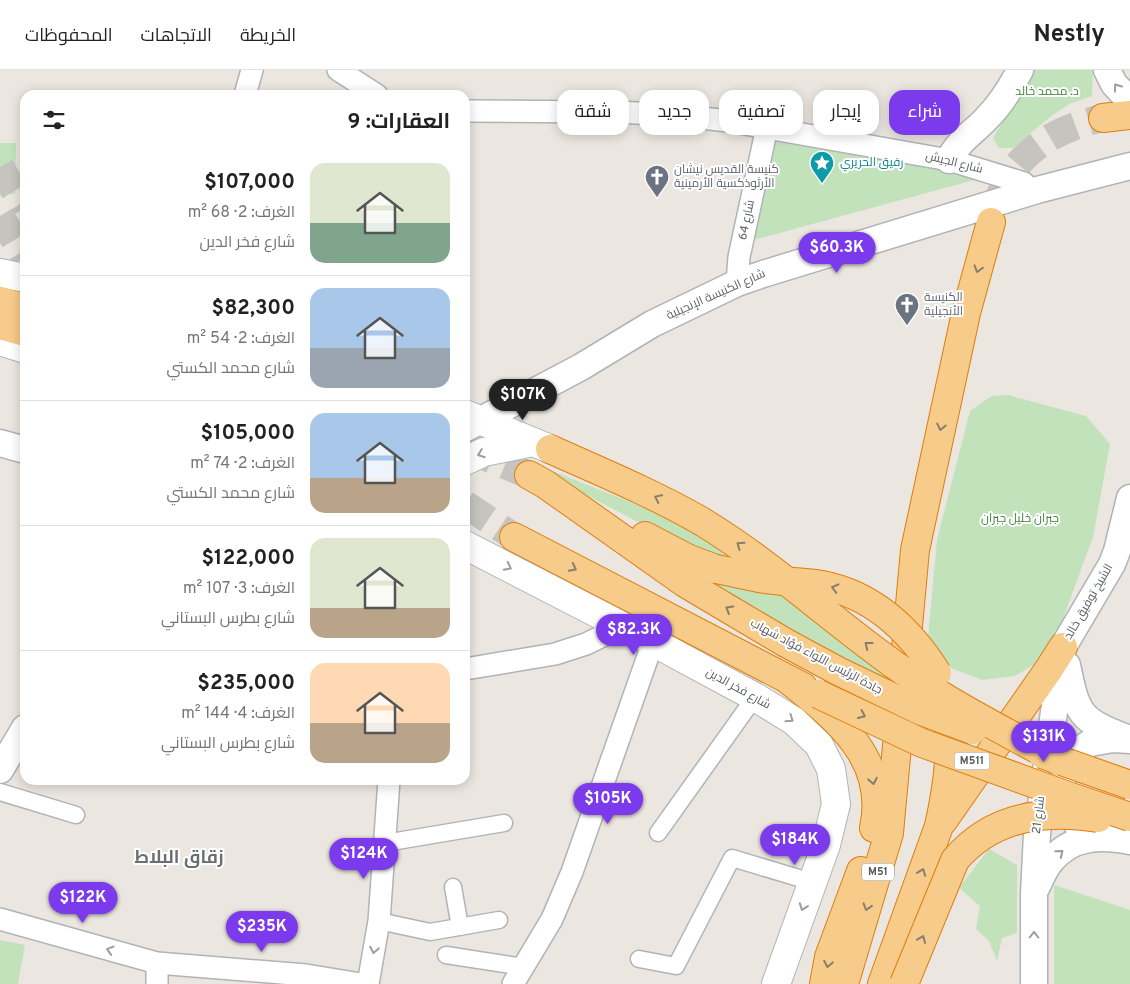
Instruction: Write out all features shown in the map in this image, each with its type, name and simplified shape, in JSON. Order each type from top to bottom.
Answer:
[{"type":"highway","points":[[1103,118],[1130,115]]},
{"type":"highway","name":"M51","points":[[844,984],[889,833],[915,550],[964,322],[991,222]]},
{"type":"highway","points":[[0,301],[20,307]]},
{"type":"highway","points":[[0,325],[20,331]]},
{"type":"highway","points":[[542,446],[628,483],[701,521],[759,559],[877,652],[935,692],[1059,760]]},
{"type":"highway","name":"جادة الرئيس اللواء فؤاد شهاب","points":[[939,826],[944,804],[950,724],[937,672],[901,626],[885,612],[854,594],[822,585],[765,579],[716,569],[667,548],[537,480],[685,582],[786,643],[838,671],[919,710],[1059,760],[1130,785]]},
{"type":"highway","name":"M511","points":[[514,537],[759,665],[922,743],[1130,817]]},
{"type":"highway","points":[[882,984],[939,826],[1050,669],[1063,647]]},
{"type":"highway","points":[[787,679],[825,709],[852,738],[866,758],[873,777],[876,800],[875,821],[870,843],[829,957],[824,984]]},
{"type":"highway","points":[[904,984],[955,860],[978,838],[1014,820],[1042,814],[1088,816],[1130,824]]},
{"type":"main road","points":[[0,273],[20,277]]},
{"type":"main road","points":[[0,341],[20,347]]},
{"type":"main road","points":[[470,420],[542,446]]},
{"type":"main road","points":[[470,459],[484,452],[542,446]]},
{"type":"main road","name":"شارع فخر الدين","points":[[470,548],[623,626],[755,697],[794,721],[819,745],[831,769],[836,804],[830,832],[776,984]]},
{"type":"street","points":[[247,90],[252,70]]},
{"type":"street","points":[[338,70],[369,90]]},
{"type":"street","points":[[949,160],[957,147],[998,106],[1020,70]]},
{"type":"street","points":[[1107,70],[1114,84],[1130,101]]},
{"type":"street","name":"شارع الجيش","points":[[470,111],[578,111],[676,115],[719,121]]},
{"type":"street","name":"شارع الجيش","points":[[803,134],[949,160],[1026,188]]},
{"type":"street","name":"شارع 64","points":[[737,276],[739,256],[765,135]]},
{"type":"street","name":"شارع الكنيسة الإنجيلية","points":[[470,420],[581,367],[737,276],[763,274],[1130,153]]},
{"type":"street","name":"شارع الكنيسة الإنجيلية","points":[[1026,188],[1130,166]]},
{"type":"street","points":[[0,443],[20,449]]},
{"type":"street","name":"الشيخ توفيق خالد","points":[[1063,647],[1108,571],[1126,532],[1130,498]]},
{"type":"street","points":[[470,669],[555,654],[586,644],[623,626]]},
{"type":"street","points":[[446,955],[519,976],[552,919],[572,872],[653,642]]},
{"type":"street","points":[[1063,647],[1072,690],[1082,714],[1096,726],[1130,740]]},
{"type":"street","name":"شارع 21","points":[[1034,984],[1036,834],[1063,647]]},
{"type":"street","points":[[658,833],[755,697]]},
{"type":"street","points":[[0,770],[20,736]]},
{"type":"street","points":[[1094,838],[1076,823],[1065,801],[1061,786],[1064,768],[1078,751],[1090,743],[1113,739],[1130,740]]},
{"type":"street","points":[[368,984],[379,921],[389,785]]},
{"type":"street","points":[[0,792],[76,815]]},
{"type":"street","points":[[385,843],[504,823]]},
{"type":"street","points":[[1034,894],[1047,867],[1059,853],[1079,841],[1094,838],[1116,838],[1130,841]]},
{"type":"street","points":[[639,959],[676,966],[732,858],[812,882]]},
{"type":"street","points":[[453,887],[460,928]]},
{"type":"street","points":[[0,919],[157,974],[306,974],[361,984]]},
{"type":"street","points":[[379,921],[430,932],[499,920]]},
{"type":"green space","name":"د. محمد خالد","points":[[1034,70],[1093,70],[1092,96],[1069,104],[1050,117],[1013,148],[999,148],[993,138]]},
{"type":"green space","points":[[773,135],[784,135],[996,174],[750,241]]},
{"type":"green space","points":[[0,143],[16,143],[15,194],[0,194]]},
{"type":"green space","name":"جبران خليل جبران","points":[[1008,395],[1086,416],[1110,444],[1093,537],[1060,627],[1043,659],[1015,676],[982,680],[946,666],[928,637],[937,540],[970,411],[992,396]]},
{"type":"green space","points":[[540,466],[643,507],[697,535],[745,564],[704,554],[571,487]]},
{"type":"green space","points":[[676,566],[780,591],[930,700],[841,659]]},
{"type":"green space","points":[[989,849],[1017,865],[1017,933],[1002,938],[997,961],[989,941],[976,929],[980,906],[959,888]]},
{"type":"green space","points":[[1054,885],[1130,910],[1130,984],[1054,984]]},
{"type":"green space","points":[[0,940],[25,945],[18,984],[0,984]]},
{"type":"tunnel","points":[[998,201],[1014,169],[1038,145],[1069,128],[1103,118]]},
{"type":"tunnel","points":[[0,167],[20,200]]},
{"type":"tunnel","points":[[0,216],[20,249]]},
{"type":"tunnel","points":[[470,451],[529,475]]},
{"type":"tunnel","points":[[470,507],[514,537]]},
{"type":"place","name":"رفيق الحريري","points":[[822,184]]},
{"type":"place","name":"كنيسة القديس نيشان الأرثوذكسية الأرمينية","points":[[657,198]]},
{"type":"place","name":"الكنيسة الأنجيلية","points":[[907,326]]},
{"type":"district","name":"زقاق البلاط","points":[[179,858]]}]
